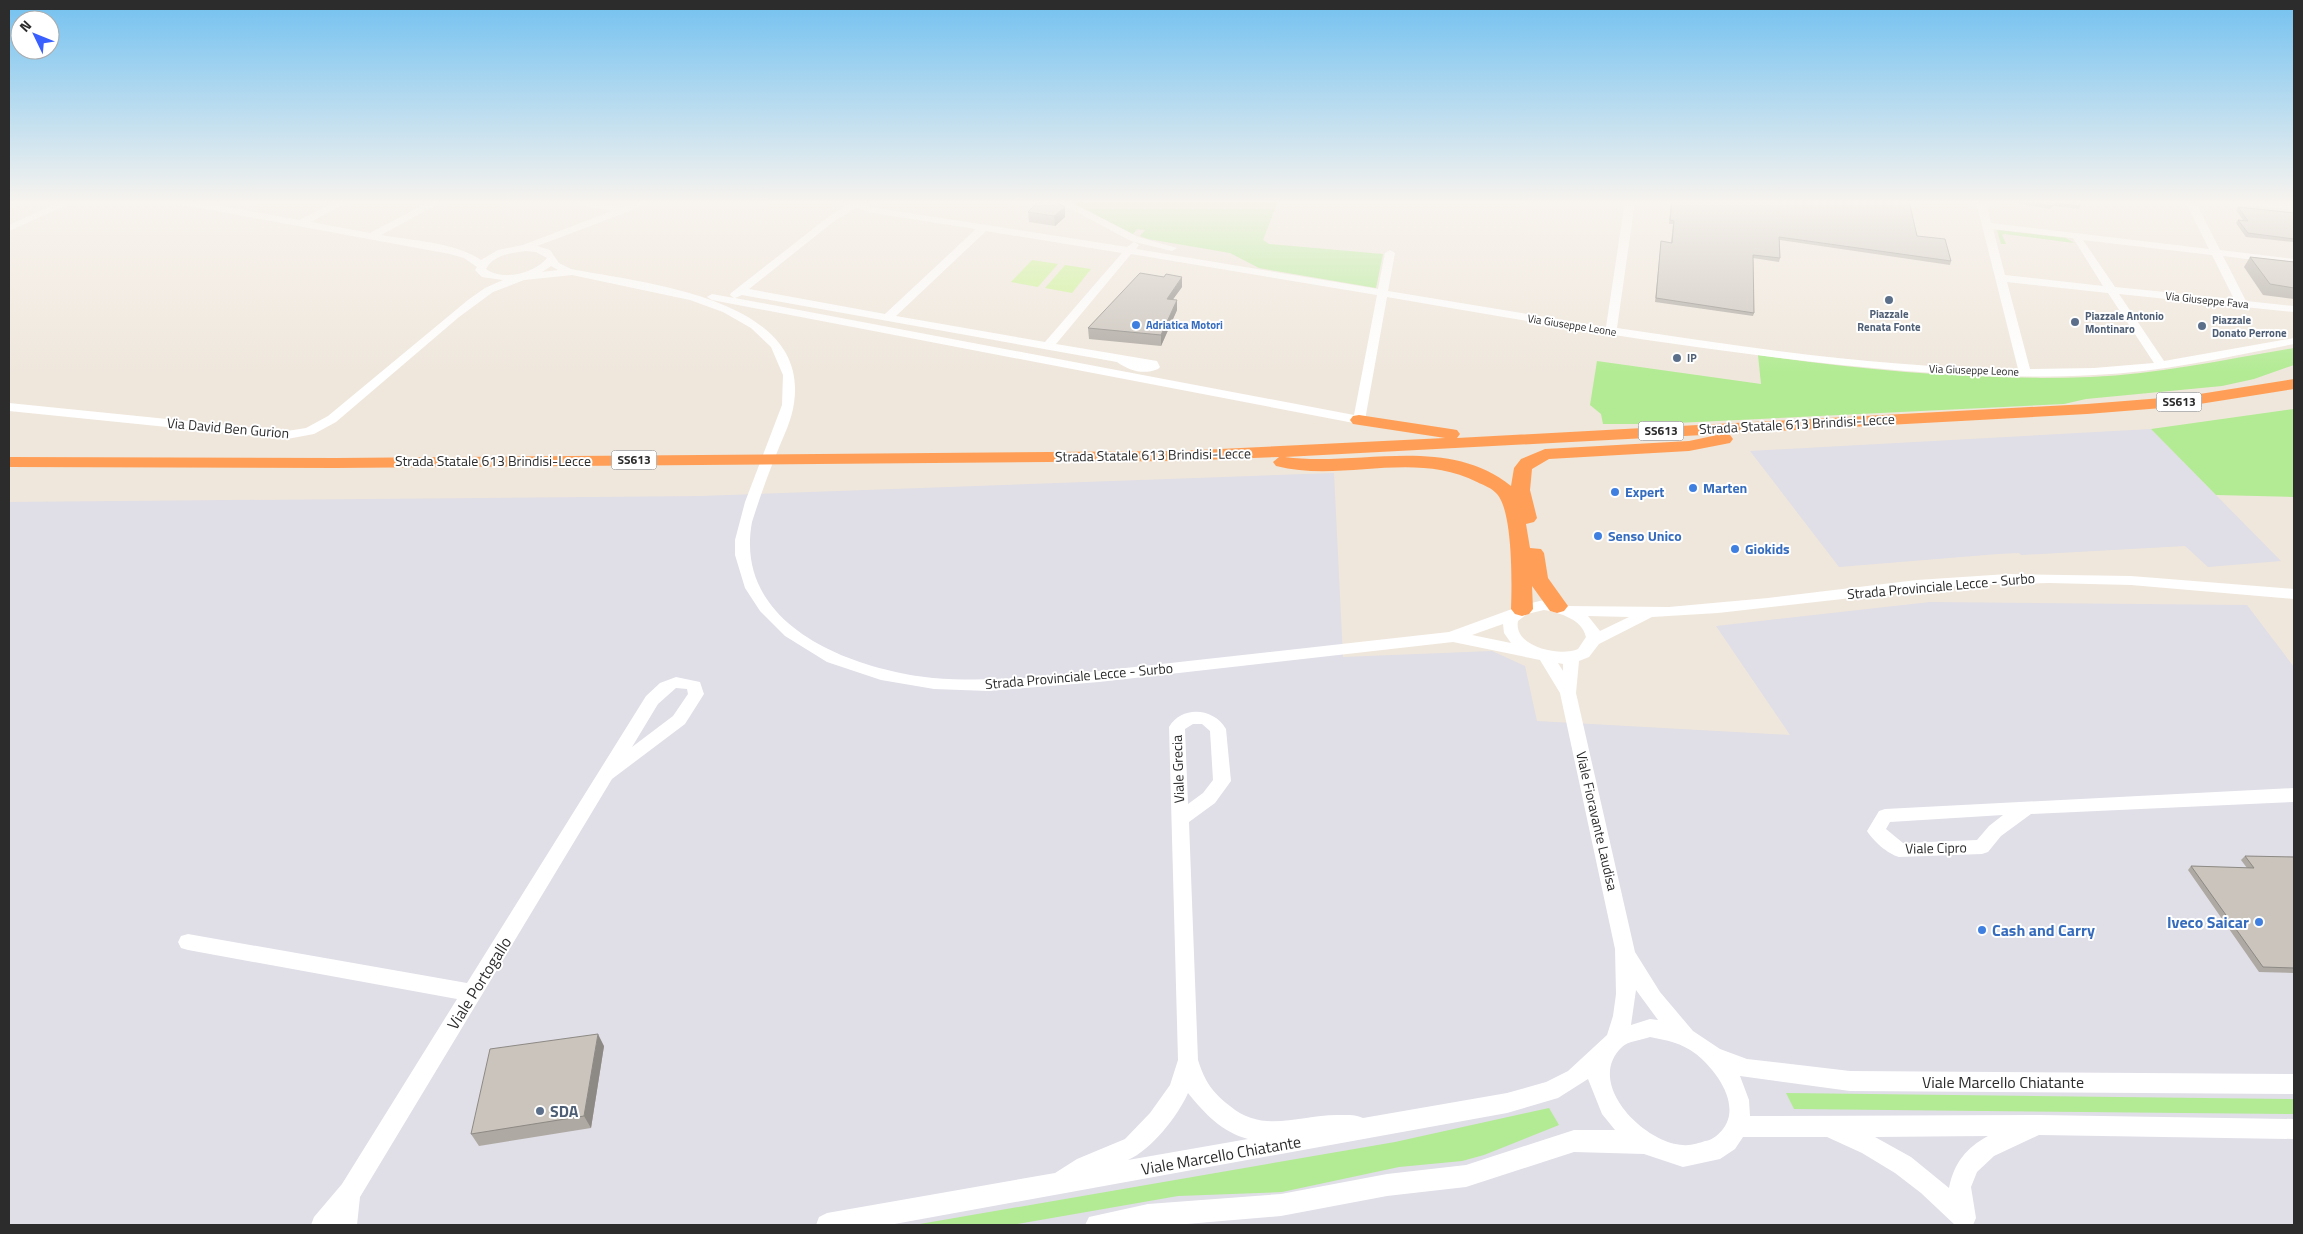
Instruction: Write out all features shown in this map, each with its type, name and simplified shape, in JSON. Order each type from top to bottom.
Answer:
[{"type":"highway","points":[[2087,409],[2230,390],[2255,385],[2294,372]]},
{"type":"highway","name":"Strada Statale 613 Brindisi-Lecce","points":[[9,462],[346,462],[1178,456],[2087,409],[2187,401],[2294,384]]},
{"type":"highway","name":"Strada Statale 613 Brindisi-Lecce","points":[[9,473],[303,473],[1182,466],[1724,439],[2131,416],[2289,398]]},
{"type":"highway","points":[[1359,420],[1461,435],[1615,430],[1638,433]]},
{"type":"highway","points":[[1563,608],[1538,580],[1530,529],[1520,492],[1521,474],[1527,463],[1545,454],[1689,446],[1724,439]]},
{"type":"highway","points":[[1277,462],[1321,466],[1429,462],[1457,465],[1480,475],[1504,490],[1515,513],[1523,583],[1518,612]]},
{"type":"street","points":[[468,259],[480,267],[489,277],[579,274]]},
{"type":"street","points":[[480,267],[490,259]]},
{"type":"street","name":"Via David Ben Gurion","points":[[9,407],[287,435],[310,431],[332,419],[464,307],[490,290],[521,276],[541,270],[551,259]]},
{"type":"street","points":[[552,259],[560,268],[579,274]]},
{"type":"street","points":[[552,259],[572,268],[675,286],[728,300],[1359,420],[1389,259]]},
{"type":"street","points":[[728,300],[781,259]]},
{"type":"street","points":[[890,316],[951,259]]},
{"type":"street","points":[[1049,345],[1122,259]]},
{"type":"street","name":"Via Giuseppe Leone","points":[[1177,259],[1611,332],[1836,362],[1900,367],[2025,372],[2095,372],[2161,365],[2294,341]]},
{"type":"street","points":[[1227,259],[1244,269]]},
{"type":"street","points":[[1611,332],[1622,259]]},
{"type":"street","points":[[1995,259],[2025,372]]},
{"type":"street","points":[[2091,259],[2161,365]]},
{"type":"street","points":[[2219,259],[2242,304]]},
{"type":"street","points":[[2264,259],[2294,262]]},
{"type":"street","name":"Via David Ben Gurion","points":[[464,307],[476,292],[480,267]]},
{"type":"street","name":"Strada Provinciale Lecce - Surbo","points":[[579,274],[680,293],[701,299],[742,318],[760,330],[782,356],[790,386],[788,405],[781,429],[743,530],[741,553],[746,574],[757,598],[774,620],[800,640],[830,657],[861,669],[900,679],[941,684],[1027,683],[1451,637],[1518,612]]},
{"type":"street","name":"Via Giuseppe Fava","points":[[2000,278],[2294,309]]},
{"type":"street","points":[[740,291],[890,316],[1121,359]]},
{"type":"street","name":"Strada Provinciale Lecce - Surbo","points":[[1563,608],[1649,614],[1907,586],[2049,577],[2106,578],[2202,584],[2294,594]]},
{"type":"street","points":[[1532,606],[1563,608],[1587,623],[1592,632],[1593,640],[1589,648],[1572,657],[1540,654],[1515,638],[1511,630],[1511,622],[1518,612],[1532,606]]},
{"type":"street","name":"Strada Provinciale Lecce - Surbo","points":[[1593,640],[1649,614]]},
{"type":"street","name":"Strada Provinciale Lecce - Surbo","points":[[1451,637],[1540,654]]},
{"type":"street","name":"Viale Fioravante Laudisa","points":[[1540,654],[1568,693]]},
{"type":"street","name":"Viale Fioravante Laudisa","points":[[1572,657],[1568,693],[1625,949],[1628,988],[1624,1018],[1609,1045]]},
{"type":"street","name":"Viale Portogallo","points":[[322,1225],[350,1192],[652,700],[663,687],[674,683],[687,682],[694,686],[696,694],[679,720],[608,774]]},
{"type":"street","name":"Viale Grecia","points":[[1180,819],[1209,798],[1222,780],[1218,729],[1206,718],[1189,718],[1177,728],[1180,819],[1188,1060],[1196,1086],[1212,1105],[1236,1125],[1266,1133],[1324,1125],[1392,1125]]},
{"type":"street","name":"Viale Cipro","points":[[2026,807],[1995,831],[1982,847],[1899,850],[1876,831],[1885,816],[2026,807],[2294,794]]},
{"type":"street","points":[[188,942],[472,993]]},
{"type":"street","name":"Viale Fioravante Laudisa","points":[[1625,949],[1644,988],[1664,1016],[1690,1039]]},
{"type":"street","name":"Viale Marcello Chiatante","points":[[827,1225],[1507,1103],[1550,1091],[1575,1078],[1609,1045],[1632,1030],[1650,1028],[1670,1031],[1690,1039],[1714,1056],[1728,1072],[1737,1091],[1741,1110],[1738,1127]]},
{"type":"street","points":[[1609,1045],[1598,1071],[1600,1090],[1610,1110],[1625,1128],[1645,1143],[1668,1153],[1691,1156],[1711,1152],[1728,1142],[1738,1127],[2039,1125],[2294,1129]]},
{"type":"street","name":"Viale Marcello Chiatante","points":[[1714,1056],[1747,1069],[1850,1081],[2294,1084]]},
{"type":"street","name":"Viale Grecia","points":[[1054,1185],[1085,1167],[1133,1147],[1158,1120],[1178,1090],[1188,1060]]},
{"type":"street","points":[[1966,1222],[1960,1187],[1968,1163],[1984,1148],[2039,1125]]},
{"type":"street","points":[[1828,1126],[1867,1143],[1924,1180],[1966,1222]]},
{"type":"street","points":[[1097,1225],[1148,1216],[1281,1206],[1388,1185],[1466,1176],[1574,1141],[1599,1140],[1645,1143]]},
{"type":"street","name":"Viale Portogallo","points":[[346,1225],[350,1192]]},
{"type":"shaded area","points":[[2151,429],[2281,561],[2208,567],[2185,546],[2021,555],[2019,553],[1998,554],[1839,567],[1750,451]]},
{"type":"shaded area","points":[[1334,473],[1343,657],[1492,651],[1525,666],[1537,721],[1790,735],[1716,626],[1930,602],[2247,605],[2294,667],[2294,1225],[9,1225],[9,502],[701,496]]},
{"type":"green space","points":[[1241,259],[1382,259],[1376,288],[1259,268]]},
{"type":"green space","points":[[1032,260],[1058,264],[1038,287],[1011,282]]},
{"type":"green space","points":[[1065,265],[1091,269],[1072,293],[1045,288]]},
{"type":"green space","points":[[2294,348],[2294,365],[2254,379],[2222,386],[2086,399],[2064,404],[1655,424],[1603,424],[1601,414],[1590,405],[1597,361],[1761,384],[1758,355],[1924,374],[2049,378],[2142,373]]},
{"type":"green space","points":[[2294,409],[2294,497],[2216,495],[2151,429]]},
{"type":"green space","points":[[1786,1093],[2294,1099],[2294,1114],[1794,1109]]},
{"type":"green space","points":[[1549,1108],[1559,1125],[1484,1155],[1462,1161],[1399,1167],[1282,1192],[1178,1196],[1012,1225],[914,1225],[1395,1142]]},
{"type":"building","points":[[1659,259],[1753,259],[1754,313],[1656,298]]},
{"type":"building","points":[[1934,259],[1950,259],[1951,261]]},
{"type":"building","points":[[2251,259],[2294,262],[2294,288],[2270,284]]},
{"type":"building","name":"Adriatica Motori","points":[[1140,273],[1164,277],[1166,274],[1182,277],[1167,299],[1177,300],[1161,335],[1088,328]]},
{"type":"building","name":"Iveco Saicar","points":[[2245,856],[2294,857],[2294,968],[2263,967],[2191,866],[2254,868]]},
{"type":"building","name":"SDA","points":[[598,1034],[584,1116],[471,1134],[490,1049]]},
{"type":"place","name":"Piazzale Renata Fonte","points":[[1889,300]]},
{"type":"place","name":"Piazzale Antonio Montinaro","points":[[2075,322]]},
{"type":"place","name":"Adriatica Motori","points":[[1136,325]]},
{"type":"place","name":"Piazzale Donato Perrone","points":[[2202,326]]},
{"type":"place","name":"IP","points":[[1677,358]]},
{"type":"place","name":"Marten","points":[[1693,488]]},
{"type":"place","name":"Expert","points":[[1615,492]]},
{"type":"place","name":"Senso Unico","points":[[1598,536]]},
{"type":"place","name":"Giokids","points":[[1735,549]]},
{"type":"place","name":"Iveco Saicar","points":[[2259,922]]},
{"type":"place","name":"Cash and Carry","points":[[1982,930]]},
{"type":"place","name":"SDA","points":[[540,1111]]}]
